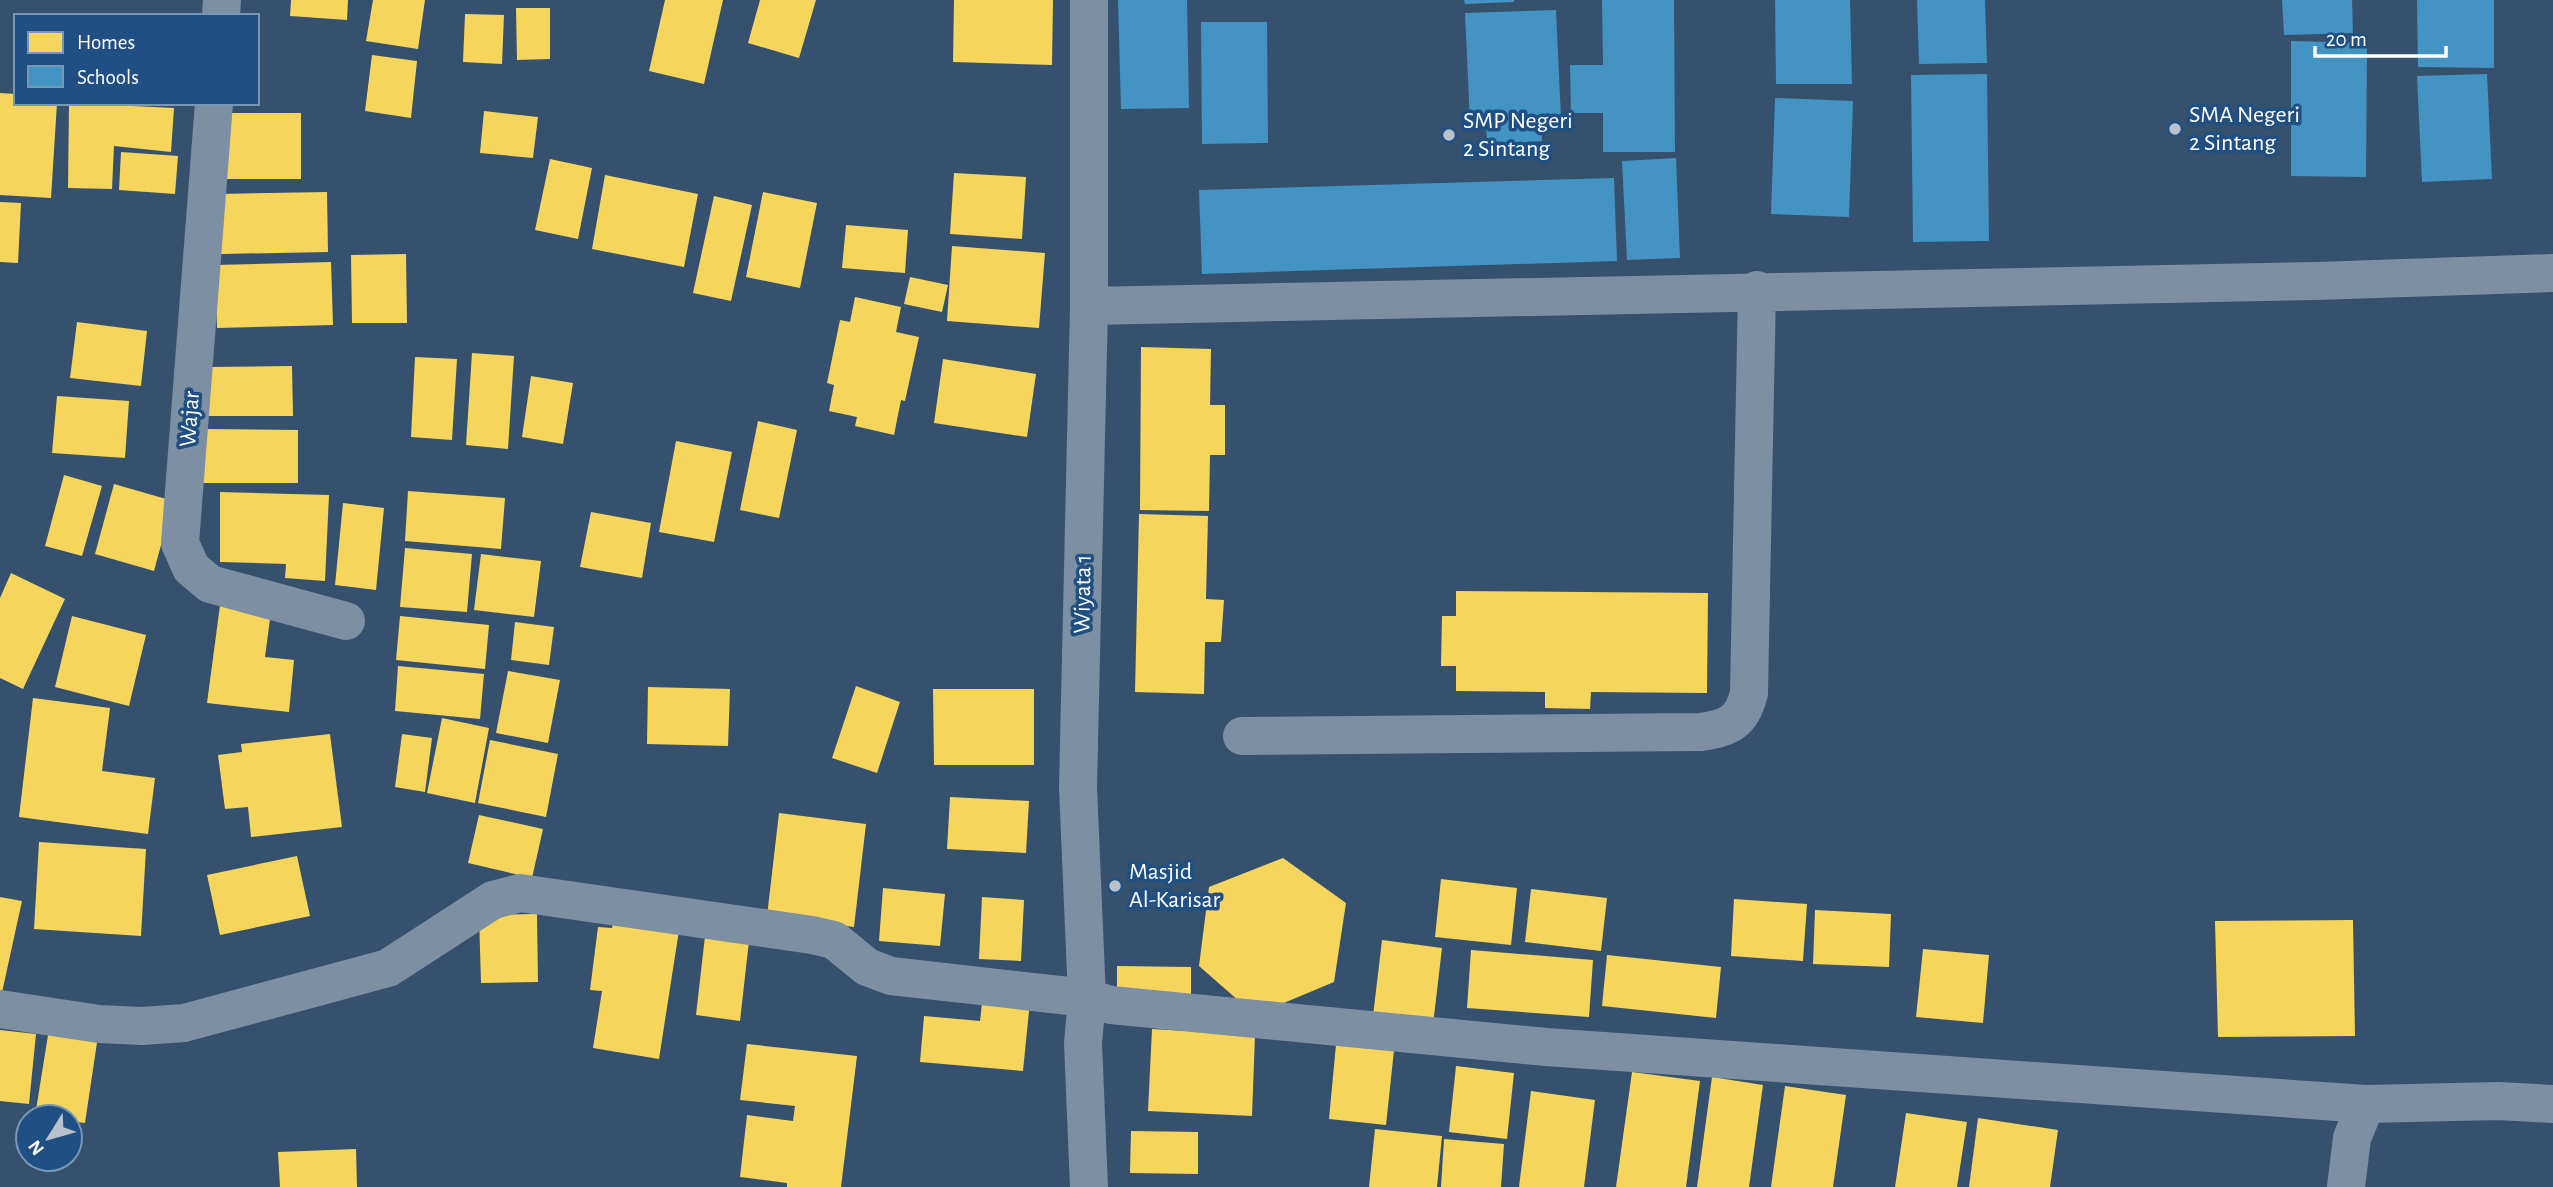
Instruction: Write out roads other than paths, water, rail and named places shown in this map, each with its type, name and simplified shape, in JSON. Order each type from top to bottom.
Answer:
[{"type":"street","name":"Wiyata 1","points":[[1089,0],[1089,306],[1078,787],[1087,998],[1083,1043],[1089,1187]]},
{"type":"street","name":"Wajar","points":[[214,105],[180,543],[191,568],[210,584],[346,621]]},
{"type":"street","points":[[1089,306],[1757,290],[2302,281],[2553,273]]},
{"type":"street","points":[[1242,736],[1701,732],[1719,729],[1735,721],[1745,711],[1749,693],[1757,290]]},
{"type":"street","points":[[0,1009],[99,1024],[142,1026],[184,1023],[388,968],[494,900],[520,893],[811,935],[834,940],[867,967],[891,976],[1087,998],[1111,1005],[1546,1047],[2366,1104],[2498,1101],[2553,1104]]},
{"type":"street","points":[[2346,1187],[2352,1138],[2366,1104]]},
{"type":"place","name":"SMA Negeri 2 Sintang","points":[[2175,129]]},
{"type":"place","name":"SMP Negeri 2 Sintang","points":[[1449,135]]},
{"type":"place","name":"Masjid Al-Karisar","points":[[1115,886]]}]
